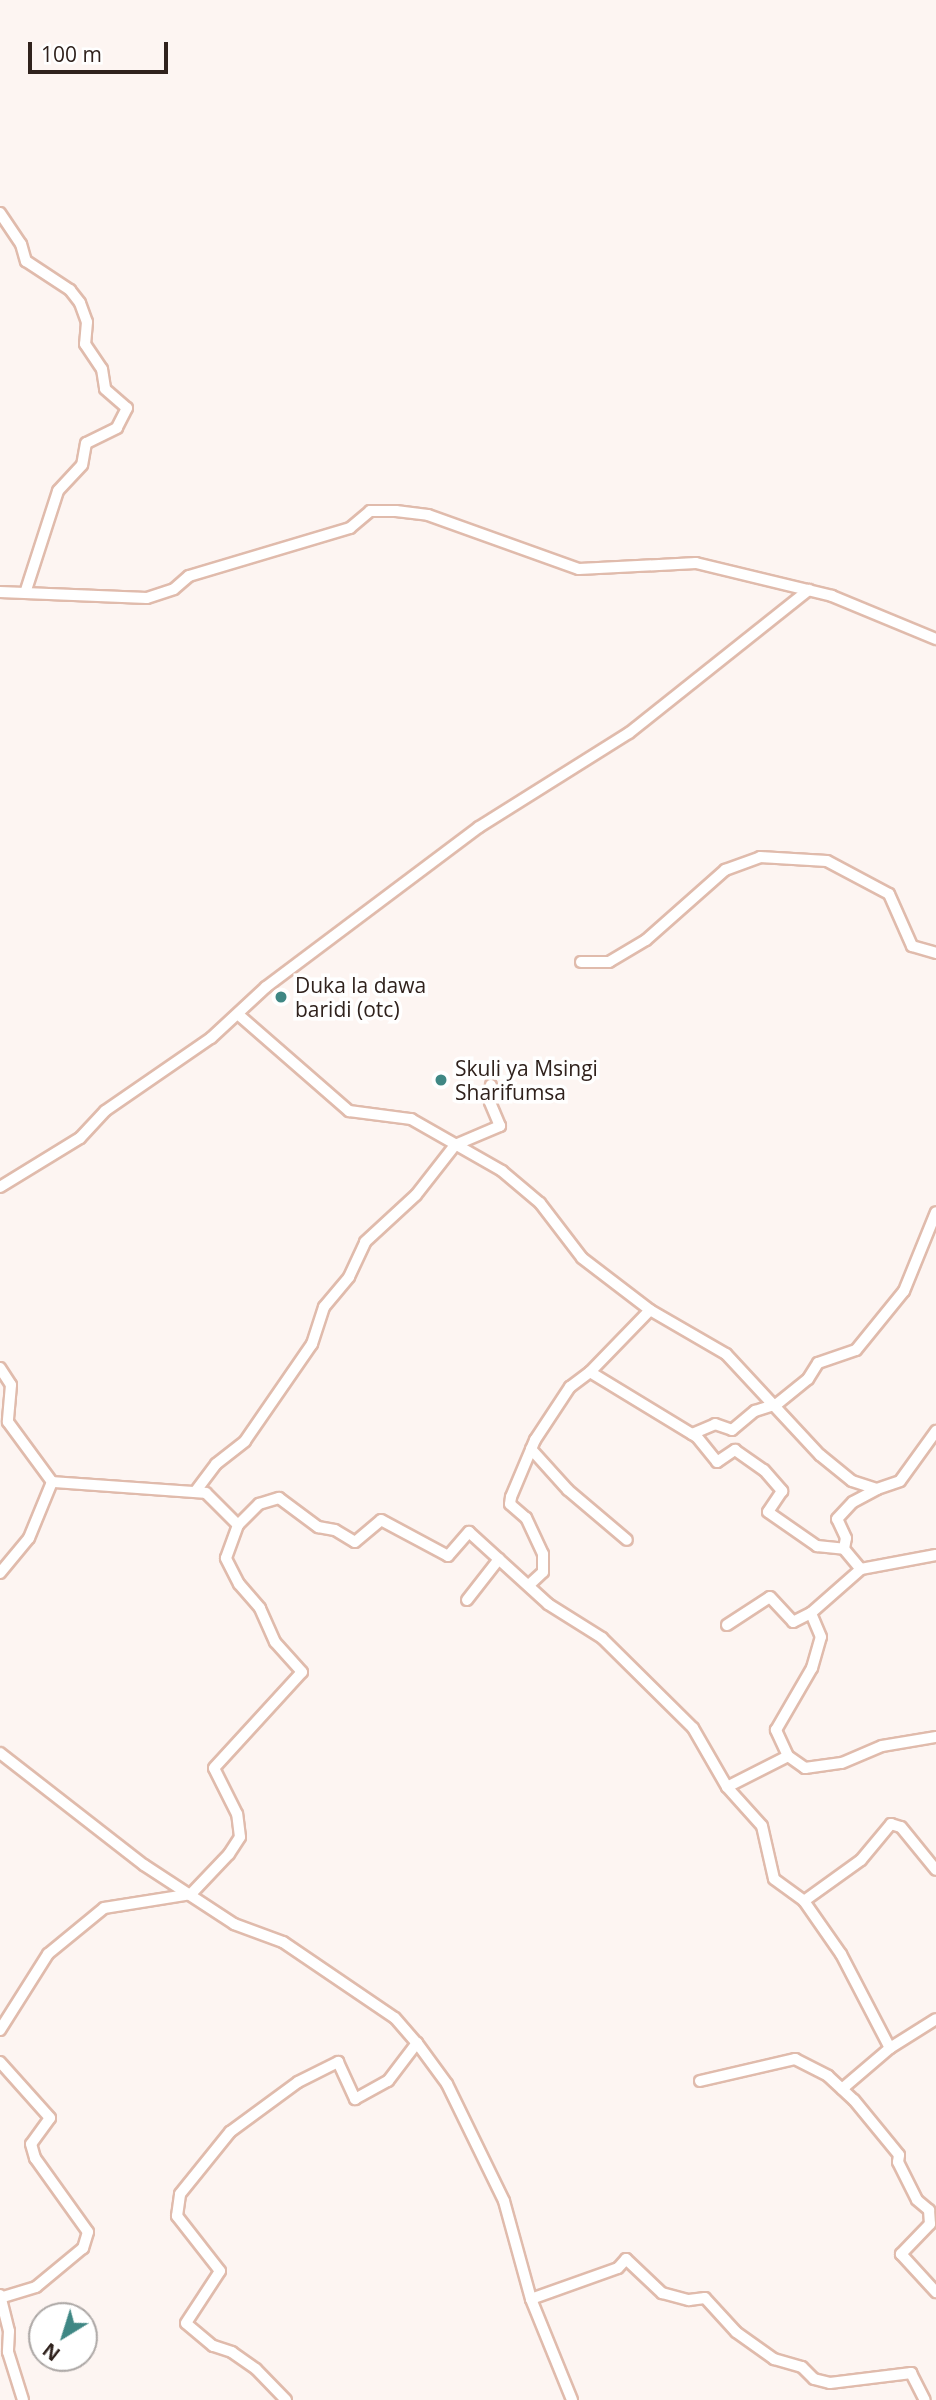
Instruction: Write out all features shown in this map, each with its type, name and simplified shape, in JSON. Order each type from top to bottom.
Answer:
[{"type":"street","points":[[0,213],[21,244],[26,261],[70,290],[80,303],[87,322],[85,344],[102,369],[104,389],[127,408],[117,428],[86,443],[82,465],[58,491],[26,590]]},
{"type":"street","points":[[0,592],[26,590],[146,598],[174,589],[190,576],[349,528],[370,511],[383,511],[428,515],[579,569],[696,563],[855,603],[876,617],[936,639]]},
{"type":"street","points":[[0,1187],[50,1159],[105,1111],[240,1016],[266,987],[479,827],[629,733],[809,590]]},
{"type":"street","points":[[581,962],[609,962],[646,940],[725,870],[760,857],[827,861],[879,888],[889,894],[912,946],[936,953]]},
{"type":"street","points":[[240,1016],[349,1111],[411,1119],[519,1184],[540,1203],[582,1258],[650,1310],[726,1354],[777,1404],[820,1455],[852,1481],[877,1489]]},
{"type":"street","points":[[195,1492],[216,1464],[245,1441],[312,1344],[324,1307],[349,1278],[365,1242],[416,1195],[455,1145],[500,1126],[490,1102],[491,1085]]},
{"type":"street","points":[[692,1434],[715,1424],[732,1430],[755,1411],[777,1404],[808,1378],[818,1363],[856,1350],[904,1292],[936,1212]]},
{"type":"street","points":[[529,1585],[543,1572],[543,1554],[526,1518],[510,1504],[531,1449],[570,1387],[590,1372],[650,1310]]},
{"type":"street","points":[[0,1368],[11,1385],[8,1422],[52,1482],[205,1493],[237,1525]]},
{"type":"street","points":[[590,1372],[692,1434],[717,1462],[735,1450],[771,1477],[782,1491],[768,1512],[791,1532],[817,1546],[845,1549]]},
{"type":"street","points":[[861,1569],[845,1549],[846,1538],[837,1519],[853,1502],[900,1480],[936,1431]]},
{"type":"street","points":[[531,1449],[568,1490],[627,1540]]},
{"type":"street","points":[[0,1573],[29,1538],[52,1482]]},
{"type":"street","points":[[0,2030],[48,1954],[104,1908],[191,1894],[240,1837],[237,1814],[214,1768],[302,1672],[270,1636],[272,1628],[239,1584],[226,1558],[237,1525],[259,1504],[279,1499],[318,1527],[335,1530],[355,1542],[381,1520],[448,1556],[468,1532],[548,1604],[602,1639],[692,1728],[727,1787],[762,1826],[774,1879],[804,1901],[842,1954],[890,2048]]},
{"type":"street","points":[[727,1625],[770,1597],[789,1621],[811,1614],[861,1569],[936,1555]]},
{"type":"street","points":[[467,1600],[499,1559]]},
{"type":"street","points":[[811,1614],[821,1637],[812,1668],[776,1730],[788,1756],[805,1768],[842,1763],[883,1746],[936,1737]]},
{"type":"street","points":[[0,1753],[144,1865],[234,1924],[283,1942],[395,2018],[447,2084],[503,2201],[531,2299],[572,2400]]},
{"type":"street","points":[[727,1787],[788,1756]]},
{"type":"street","points":[[804,1901],[861,1860],[891,1824],[901,1827],[936,1870]]},
{"type":"street","points":[[842,2089],[890,2048],[936,2019]]},
{"type":"street","points":[[286,2400],[256,2369],[232,2352],[213,2346],[186,2323],[220,2272],[177,2216],[180,2194],[230,2132],[299,2082],[338,2062],[355,2099],[388,2081],[417,2043]]},
{"type":"street","points":[[700,2081],[795,2059],[842,2089],[899,2155],[898,2162],[917,2200],[929,2210],[930,2224],[901,2254],[936,2292]]},
{"type":"street","points":[[0,2062],[51,2118],[31,2144],[35,2158],[88,2232],[83,2248],[36,2287],[1,2296],[9,2331],[8,2352],[23,2400]]},
{"type":"street","points":[[531,2299],[618,2269],[626,2259],[662,2293],[689,2300],[705,2298],[736,2332],[774,2359],[802,2367],[814,2379],[830,2383],[911,2373],[925,2400]]},
{"type":"place","name":"Duka la dawa baridi (otc)","points":[[281,997]]},
{"type":"place","name":"Skuli ya Msingi Sharifumsa","points":[[441,1080]]}]
